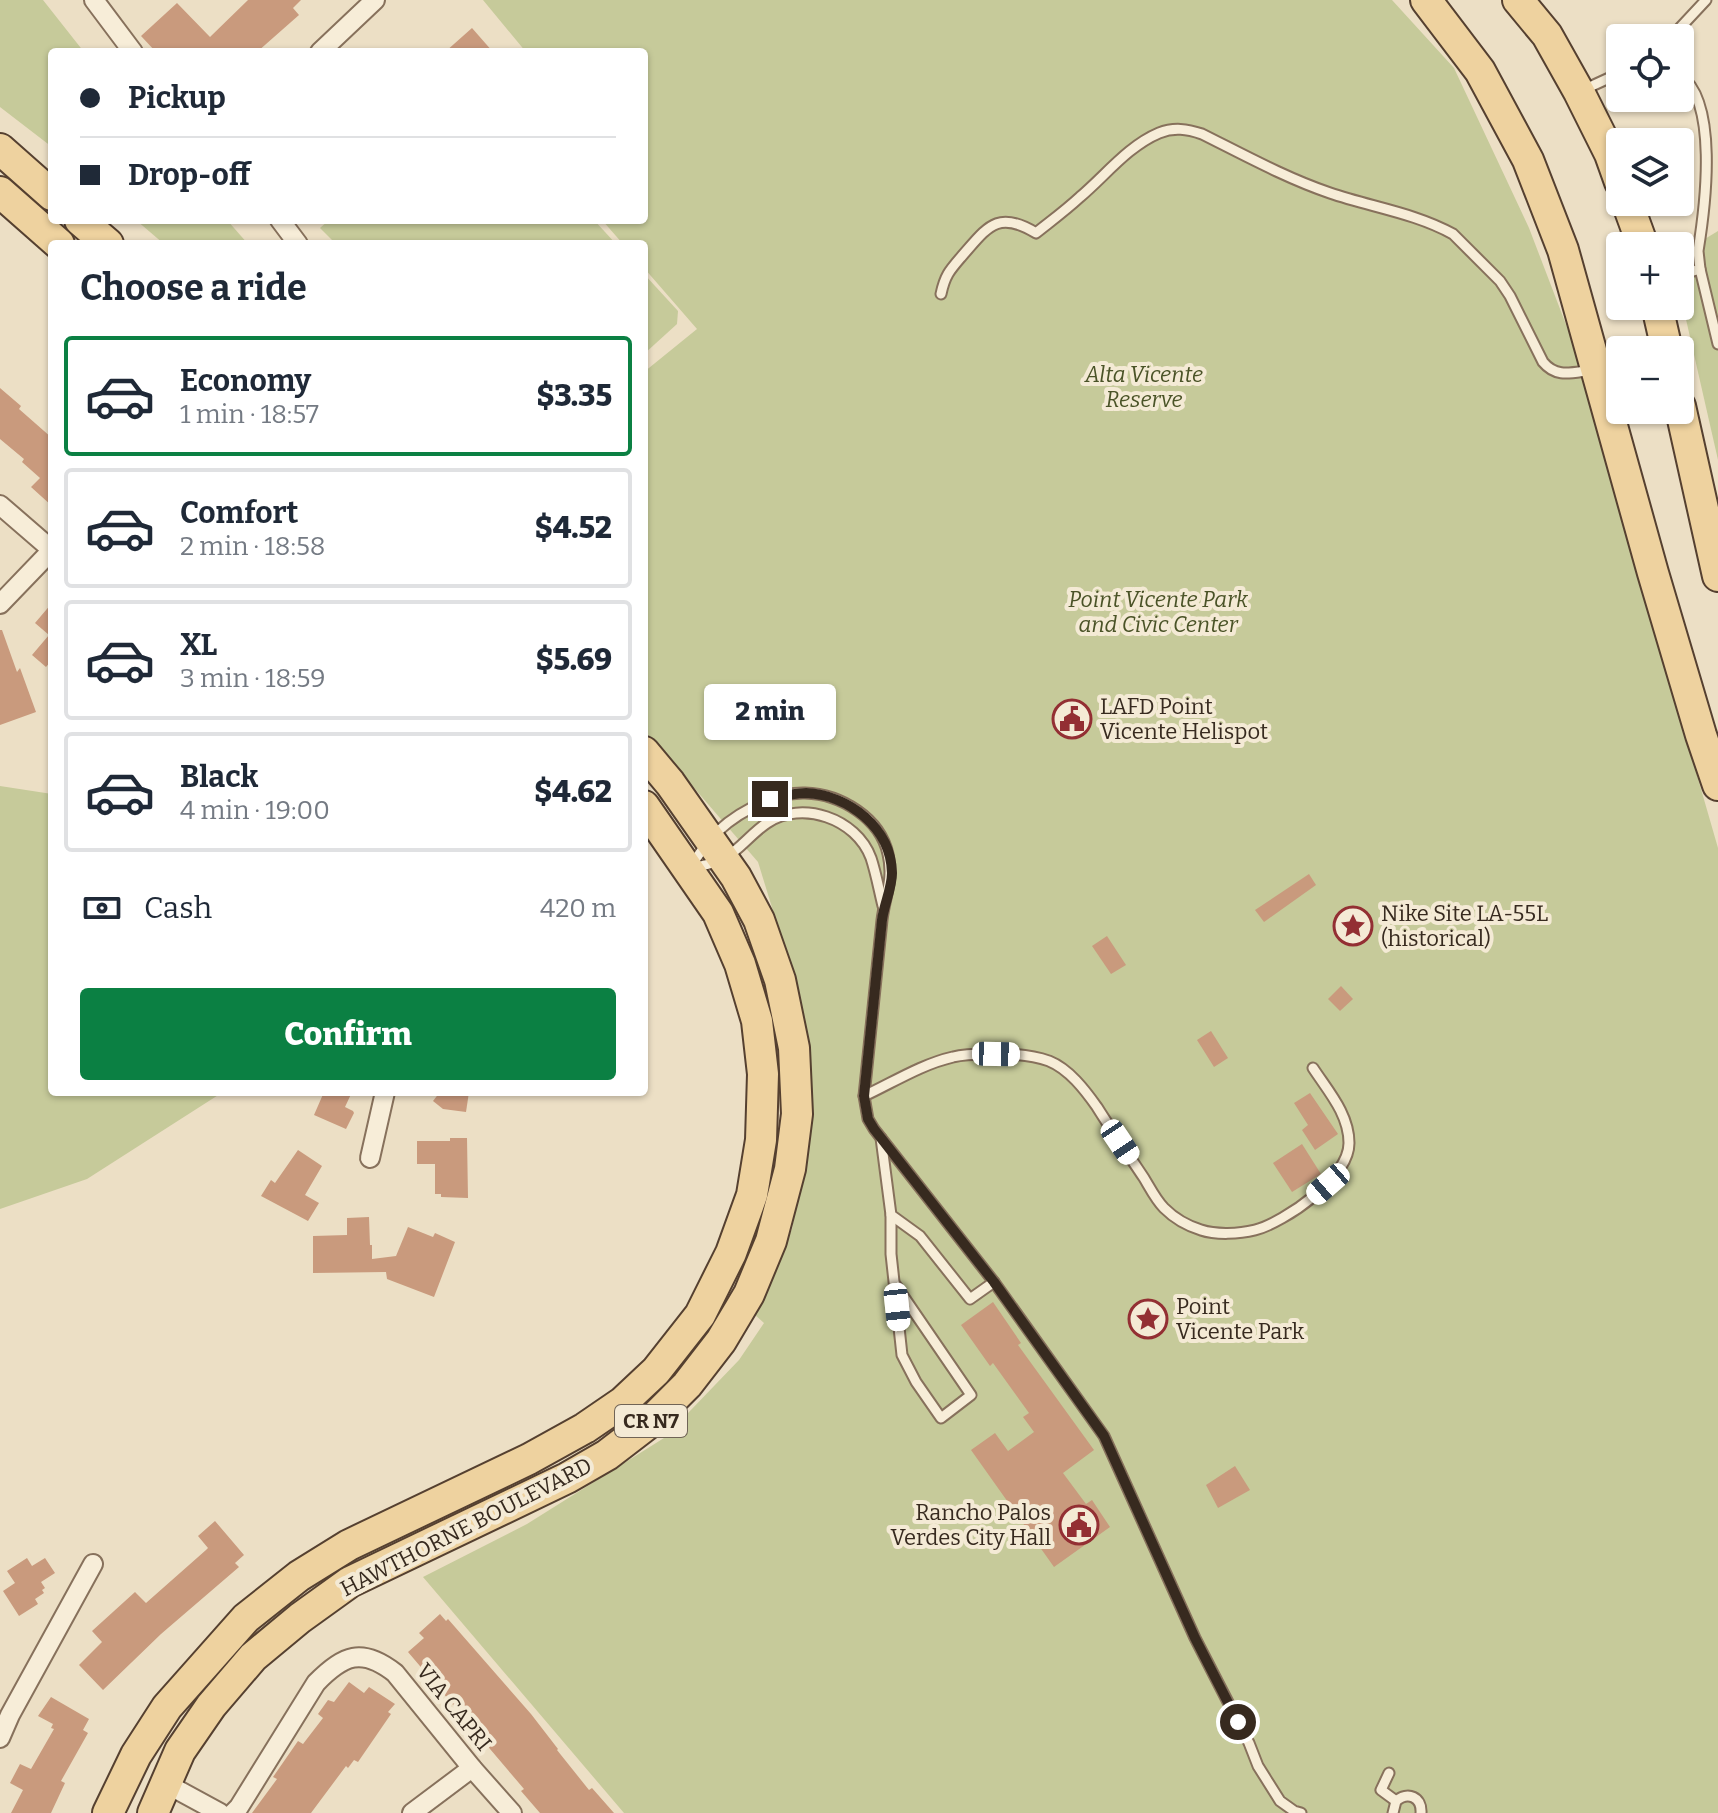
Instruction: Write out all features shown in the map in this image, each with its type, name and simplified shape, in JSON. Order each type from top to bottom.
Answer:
[{"type":"main road","points":[[1426,0],[1480,71],[1528,160],[1563,250],[1662,602],[1718,785]]},
{"type":"main road","points":[[1518,0],[1547,35],[1606,146]]},
{"type":"main road","points":[[0,149],[48,191]]},
{"type":"main road","points":[[0,192],[54,240]]},
{"type":"main road","points":[[85,224],[103,240]]},
{"type":"main road","points":[[1685,424],[1714,529],[1718,576]]},
{"type":"main road","name":"HAWTHORNE BOULEVARD","points":[[161,1802],[180,1751],[211,1706],[253,1657],[350,1582],[567,1478],[607,1455],[650,1422],[687,1385],[721,1341],[749,1294],[771,1241],[790,1169],[797,1114],[794,1048],[780,980],[759,920],[736,877],[648,757]]},
{"type":"main road","name":"HAWTHORNE BOULEVARD","points":[[108,1813],[136,1755],[167,1707],[246,1618],[299,1576],[349,1545],[529,1459],[585,1428],[623,1402],[656,1371],[700,1315],[731,1253],[752,1195],[761,1140],[763,1074],[757,1021],[740,964],[718,913],[648,812]]},
{"type":"main road","points":[[161,1802],[152,1762],[152,1743],[167,1707]]},
{"type":"street","points":[[94,0],[130,48]]},
{"type":"street","points":[[324,48],[375,0]]},
{"type":"street","points":[[0,505],[48,547]]},
{"type":"street","points":[[0,604],[48,554]]},
{"type":"street","points":[[370,1158],[384,1096]]},
{"type":"street","points":[[0,1738],[93,1564]]},
{"type":"street","name":"VIA CAPRI","points":[[233,1813],[316,1683],[331,1668],[347,1659],[362,1656],[380,1661],[395,1673],[512,1813]]},
{"type":"street","points":[[412,1813],[472,1768]]},
{"type":"street","points":[[161,1802],[220,1813]]},
{"type":"lane","points":[[1684,24],[1706,0]]},
{"type":"lane","points":[[1579,92],[1606,79]]},
{"type":"lane","points":[[1694,81],[1711,108]]},
{"type":"lane","points":[[941,294],[950,268],[987,228],[1004,221],[1025,226],[1036,233],[1136,147],[1157,134],[1186,129],[1307,185],[1390,210],[1453,234],[1500,281],[1550,371],[1596,369]]},
{"type":"lane","points":[[1717,144],[1698,251],[1718,344]]},
{"type":"lane","points":[[1694,271],[1700,269]]},
{"type":"lane","points":[[689,869],[716,849],[729,822],[770,799],[788,794],[823,795],[841,802],[872,822],[880,834],[892,874],[883,909],[864,1096],[868,1119],[994,1282],[1104,1436],[1195,1638],[1258,1766],[1280,1801],[1301,1813]]},
{"type":"lane","points":[[689,869],[716,849],[767,823],[784,815],[810,812],[847,827],[861,839],[871,857],[883,909]]},
{"type":"lane","points":[[864,1096],[952,1057],[1014,1054],[1050,1062],[1073,1078],[1090,1097],[1164,1208],[1182,1222],[1202,1230],[1217,1233],[1252,1231],[1308,1202],[1340,1169],[1349,1147],[1347,1125],[1313,1068]]},
{"type":"lane","points":[[881,1138],[891,1215],[891,1254],[902,1355],[941,1418],[971,1395],[895,1284]]},
{"type":"lane","points":[[891,1215],[920,1236],[970,1299],[994,1282]]},
{"type":"lane","points":[[1389,1773],[1381,1790],[1396,1801]]},
{"type":"lane","points":[[1393,1813],[1396,1801],[1403,1795],[1412,1796],[1419,1802],[1421,1813]]},
{"type":"green space","points":[[0,0],[43,0],[81,48],[48,48],[48,144],[0,107]]},
{"type":"green space","name":"Point Vicente Park and Civic Center","points":[[483,0],[1392,0],[1454,68],[1529,228],[1570,335],[1718,848],[1718,1813],[624,1813],[423,1577],[527,1524],[664,1438],[739,1360],[764,1323],[754,1314],[792,1229],[806,1151],[794,979],[758,862],[648,735],[648,369],[697,329],[648,273],[648,240],[620,240],[606,224],[648,224],[648,48],[523,48]]},
{"type":"green space","points":[[141,224],[230,224],[244,240],[159,240]]},
{"type":"green space","points":[[324,224],[598,224],[612,240],[332,240],[320,228]]},
{"type":"green space","points":[[1718,231],[1718,460],[1694,355],[1694,336],[1690,336],[1686,320],[1694,320],[1694,246]]},
{"type":"green space","points":[[648,278],[678,311],[677,324],[648,350]]},
{"type":"green space","points":[[0,786],[48,793],[48,1096],[217,1096],[87,1179],[0,1209]]},
{"type":"building","points":[[248,0],[301,0],[293,8],[299,15],[262,48],[152,48],[141,36],[177,3],[210,37]]},
{"type":"building","points":[[472,28],[490,48],[450,48]]},
{"type":"building","points":[[0,388],[48,434],[48,502],[31,487],[40,478],[22,462],[24,459],[0,439]]},
{"type":"building","points":[[48,608],[48,634],[35,623]]},
{"type":"building","points":[[0,630],[17,672],[20,668],[36,712],[0,725]]},
{"type":"building","points":[[48,636],[48,665],[46,667],[32,655]]},
{"type":"building","points":[[1309,874],[1316,885],[1264,922],[1255,910]]},
{"type":"building","points":[[1107,936],[1126,965],[1111,974],[1092,946]]},
{"type":"building","points":[[1341,986],[1353,999],[1340,1011],[1328,999]]},
{"type":"building","points":[[1211,1031],[1228,1058],[1214,1067],[1197,1040]]},
{"type":"building","points":[[1310,1093],[1338,1134],[1315,1150],[1302,1130],[1308,1125],[1294,1103]]},
{"type":"building","points":[[322,1096],[350,1096],[345,1107],[354,1113],[346,1129],[314,1115]]},
{"type":"building","points":[[437,1096],[468,1096],[466,1112],[443,1109],[433,1101]]},
{"type":"building","points":[[450,1138],[467,1138],[468,1198],[435,1194],[435,1164],[417,1164],[417,1141],[450,1141]]},
{"type":"building","points":[[1302,1144],[1321,1174],[1292,1192],[1273,1163]]},
{"type":"building","points":[[298,1150],[322,1166],[305,1195],[319,1203],[308,1221],[261,1196],[271,1180],[275,1183]]},
{"type":"building","points":[[369,1217],[372,1259],[396,1256],[408,1227],[433,1237],[435,1233],[455,1242],[434,1297],[387,1279],[386,1272],[313,1273],[313,1236],[347,1235],[347,1218]]},
{"type":"building","points":[[993,1302],[1021,1343],[1018,1345],[1094,1450],[1063,1473],[1086,1504],[1092,1500],[1110,1527],[1054,1567],[971,1450],[995,1433],[1008,1451],[1034,1432],[1023,1417],[1029,1413],[961,1325]]},
{"type":"building","points":[[1235,1466],[1250,1490],[1218,1508],[1206,1485]]},
{"type":"building","points":[[215,1521],[244,1555],[235,1563],[239,1567],[161,1634],[103,1690],[79,1665],[102,1642],[92,1631],[135,1592],[146,1603],[206,1550],[208,1548],[198,1536]]},
{"type":"building","points":[[27,1558],[32,1566],[45,1558],[55,1573],[41,1582],[45,1588],[42,1590],[44,1593],[35,1599],[38,1604],[19,1616],[3,1591],[15,1583],[7,1571]]},
{"type":"building","points":[[440,1614],[446,1621],[448,1619],[531,1714],[589,1790],[592,1788],[614,1813],[540,1813],[479,1736],[484,1733],[457,1703],[454,1706],[408,1652],[424,1638],[419,1633]]},
{"type":"building","points":[[349,1682],[364,1693],[369,1687],[395,1704],[358,1762],[354,1760],[348,1768],[346,1766],[311,1813],[252,1813],[277,1779],[273,1777],[298,1741],[303,1744],[323,1718],[318,1714],[328,1700],[334,1702]]},
{"type":"building","points":[[51,1697],[89,1719],[83,1730],[88,1733],[61,1781],[65,1783],[51,1813],[11,1813],[23,1790],[10,1783],[20,1764],[31,1769],[54,1729],[51,1728],[53,1724],[38,1716]]},
{"type":"place","name":"LAFD Point Vicente Helispot","points":[[1072,719]]},
{"type":"place","name":"Nike Site LA-55L (historical)","points":[[1353,926]]},
{"type":"place","name":"Point Vicente Park","points":[[1148,1319]]},
{"type":"place","name":"Rancho Palos Verdes City Hall","points":[[1079,1525]]},
{"type":"route","points":[[770,799],[788,794],[823,795],[858,812],[872,822],[880,834],[892,874],[883,909],[864,1096],[868,1119],[994,1282],[1104,1436],[1195,1638],[1238,1722]]},
{"type":"park label","name":"Alta Vicente Reserve","points":[[1144,386]]}]
